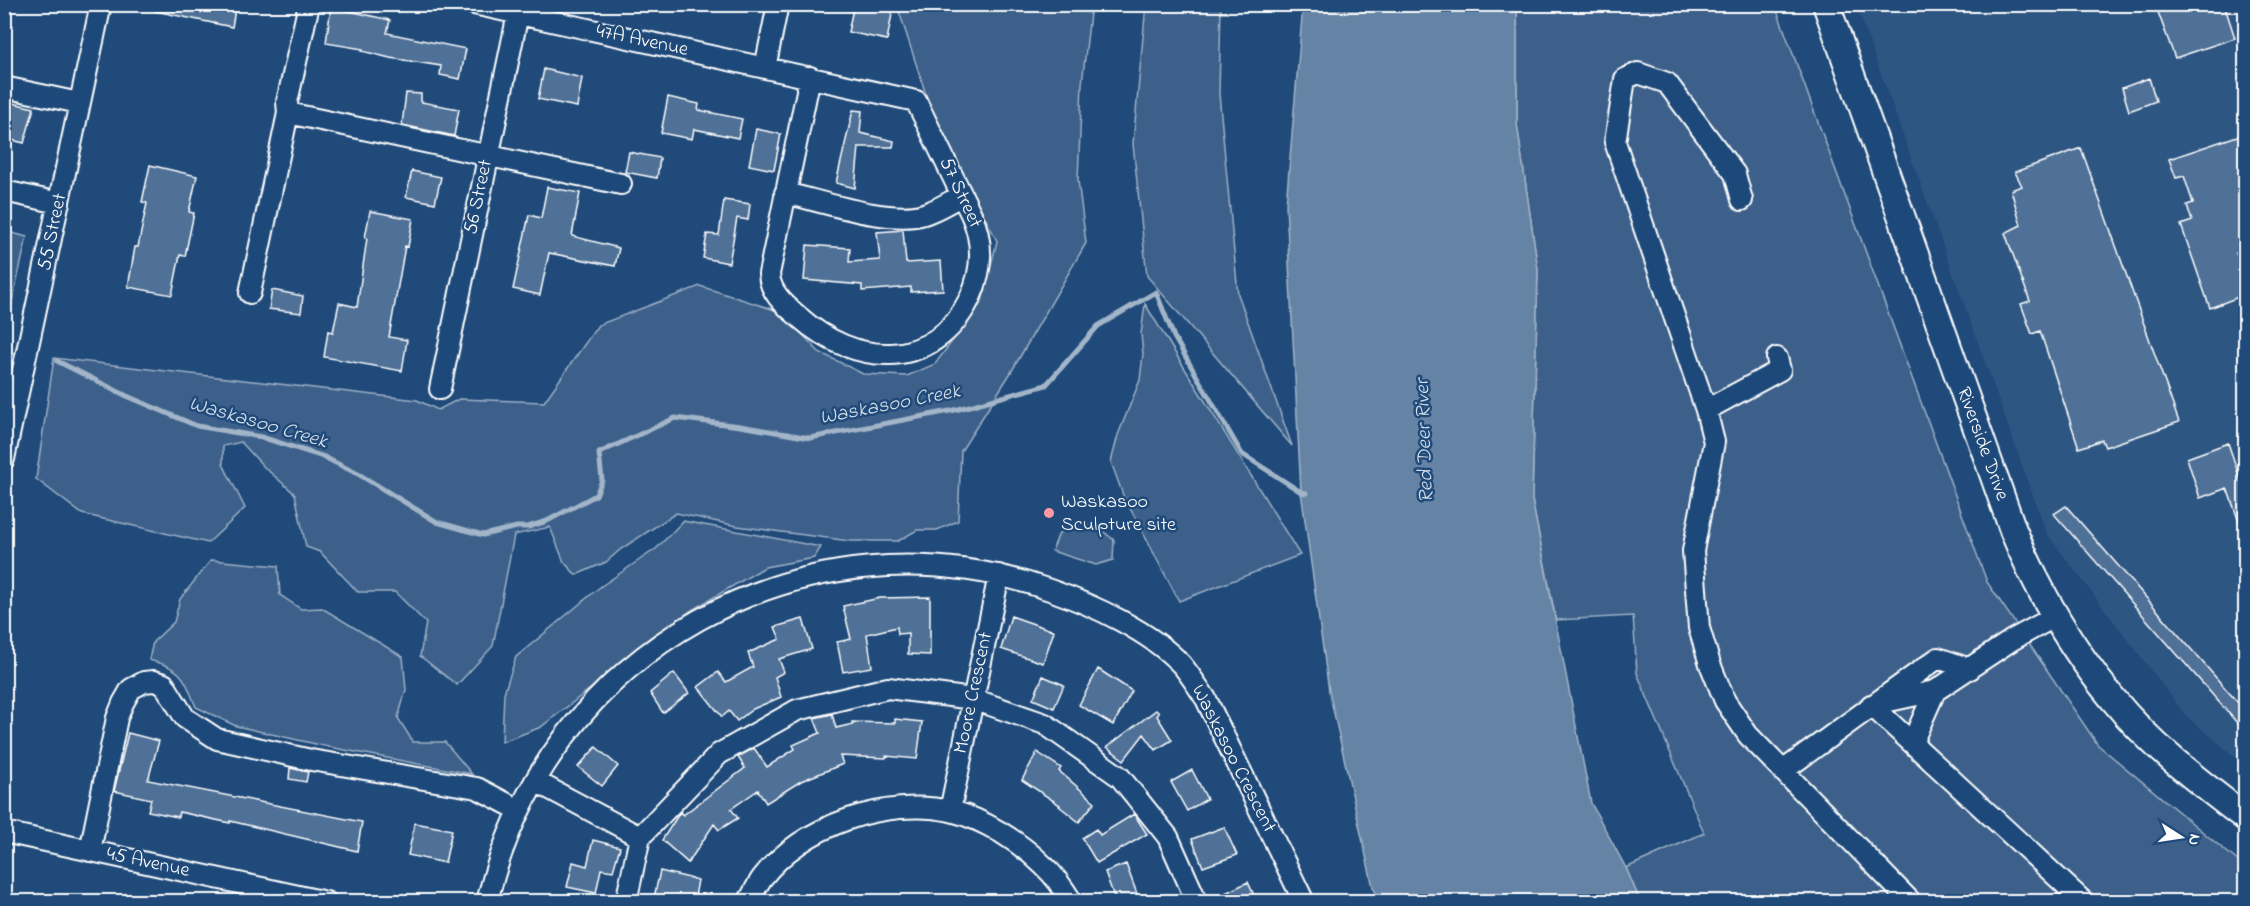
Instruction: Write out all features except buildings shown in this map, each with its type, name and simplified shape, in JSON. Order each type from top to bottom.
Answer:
[{"type":"main road","name":"Riverside Drive","points":[[1826,4],[2026,563],[2054,616],[2114,700],[2164,751],[2246,818]]},
{"type":"street","name":"55 Street","points":[[4,459],[101,4]]},
{"type":"street","points":[[250,293],[288,113],[287,102],[309,4]]},
{"type":"street","name":"47A Avenue","points":[[474,4],[519,9],[810,77]]},
{"type":"street","points":[[765,68],[778,4]]},
{"type":"street","name":"56 Street","points":[[440,389],[519,9]]},
{"type":"street","points":[[1742,200],[1736,174],[1667,83],[1638,73],[1625,79],[1614,142],[1706,410],[1714,442],[1693,551],[1699,628],[1710,664],[1725,701],[1748,735],[1911,902]]},
{"type":"street","name":"57 Street","points":[[810,77],[916,101],[979,231],[981,245],[978,277],[966,306],[949,327],[925,346],[902,353],[878,354],[852,350],[825,338],[799,317],[773,290],[769,274],[810,77]]},
{"type":"street","points":[[4,87],[79,103]]},
{"type":"street","points":[[288,113],[621,184]]},
{"type":"street","points":[[4,191],[59,203]]},
{"type":"street","points":[[785,193],[880,215],[900,217],[925,214],[962,195]]},
{"type":"street","points":[[1706,410],[1780,370],[1777,358]]},
{"type":"street","name":"Waskasoo Crescent","points":[[487,902],[498,860],[519,810],[535,781],[556,747],[583,712],[618,677],[687,624],[729,604],[783,584],[816,575],[876,566],[949,567],[999,575],[1048,589],[1088,605],[1147,638],[1180,664],[1195,681],[1206,699],[1304,902]]},
{"type":"street","name":"Moore Crescent","points":[[950,811],[999,575]]},
{"type":"street","points":[[1871,705],[1935,691],[2012,640],[2054,616]]},
{"type":"street","points":[[1784,770],[1938,658],[1970,669]]},
{"type":"street","points":[[90,851],[117,718],[131,689],[144,682],[154,681],[164,684],[185,717],[217,739],[311,760],[477,788],[519,810]]},
{"type":"street","points":[[626,902],[640,837],[719,754],[797,710],[888,688],[973,699],[1046,724],[1120,777],[1168,837],[1197,902]]},
{"type":"street","points":[[1912,743],[1935,691]]},
{"type":"street","points":[[1871,705],[2084,902]]},
{"type":"street","points":[[535,781],[640,837]]},
{"type":"street","points":[[748,902],[762,878],[780,859],[801,843],[842,821],[881,810],[912,808],[950,811],[999,831],[1045,866],[1072,902]]},
{"type":"street","name":"45 Avenue","points":[[4,832],[326,902]]},
{"type":"shaded area","points":[[897,5],[1091,5],[1082,84],[1078,180],[1086,243],[1010,374],[961,451],[958,521],[937,530],[917,530],[898,541],[850,541],[737,526],[676,513],[621,549],[606,562],[576,575],[564,562],[550,527],[514,535],[493,646],[457,685],[420,656],[426,623],[395,592],[358,592],[320,552],[306,547],[295,494],[264,467],[241,442],[223,446],[223,464],[245,508],[208,543],[82,514],[36,479],[54,358],[417,400],[438,410],[459,399],[544,402],[598,325],[700,286],[781,312],[819,352],[863,374],[907,376],[935,364],[982,302],[997,241],[931,110]]},
{"type":"shaded area","points":[[1146,5],[1221,5],[1219,94],[1238,294],[1292,446],[1147,276],[1133,144]]},
{"type":"shaded area","points":[[1517,5],[1775,5],[1987,582],[2098,745],[2245,867],[2245,901],[1640,901],[1626,868],[1704,833],[1637,673],[1633,616],[1556,620],[1532,500],[1538,270],[1517,124]]},
{"type":"shaded area","points":[[1856,5],[2245,5],[2245,765],[2187,717],[2047,534]]},
{"type":"shaded area","points":[[4,231],[27,237],[5,332]]},
{"type":"shaded area","points":[[1145,304],[1300,555],[1179,601],[1123,495],[1111,462],[1118,435],[1140,380],[1143,354],[1141,334]]},
{"type":"shaded area","points":[[683,521],[821,547],[814,558],[765,567],[690,611],[541,727],[502,742],[504,693],[516,657],[600,587],[657,548]]},
{"type":"shaded area","points":[[1079,525],[1099,528],[1114,540],[1113,560],[1096,565],[1052,551],[1059,533]]},
{"type":"shaded area","points":[[211,560],[278,566],[280,595],[301,609],[322,608],[403,657],[406,690],[398,718],[413,742],[445,742],[472,774],[329,747],[236,726],[196,707],[185,681],[176,670],[149,660],[153,642],[174,622],[180,599]]},
{"type":"water","name":"Red Deer River","points":[[1303,5],[1517,5],[1517,124],[1538,270],[1532,500],[1591,803],[1626,868],[1640,901],[1380,901],[1373,887],[1329,691],[1301,492],[1286,205]]},
{"type":"waterway","name":"Waskasoo Creek","points":[[57,361],[127,396],[197,426],[261,437],[324,457],[360,475],[437,522],[483,535],[517,527],[528,527],[547,521],[596,495],[602,480],[599,453],[675,418],[810,438],[955,410],[1046,385],[1098,326],[1156,292],[1174,337],[1242,454],[1306,493]]},
{"type":"place","name":"Waskasoo Sculpture site","points":[[1049,513]]}]
